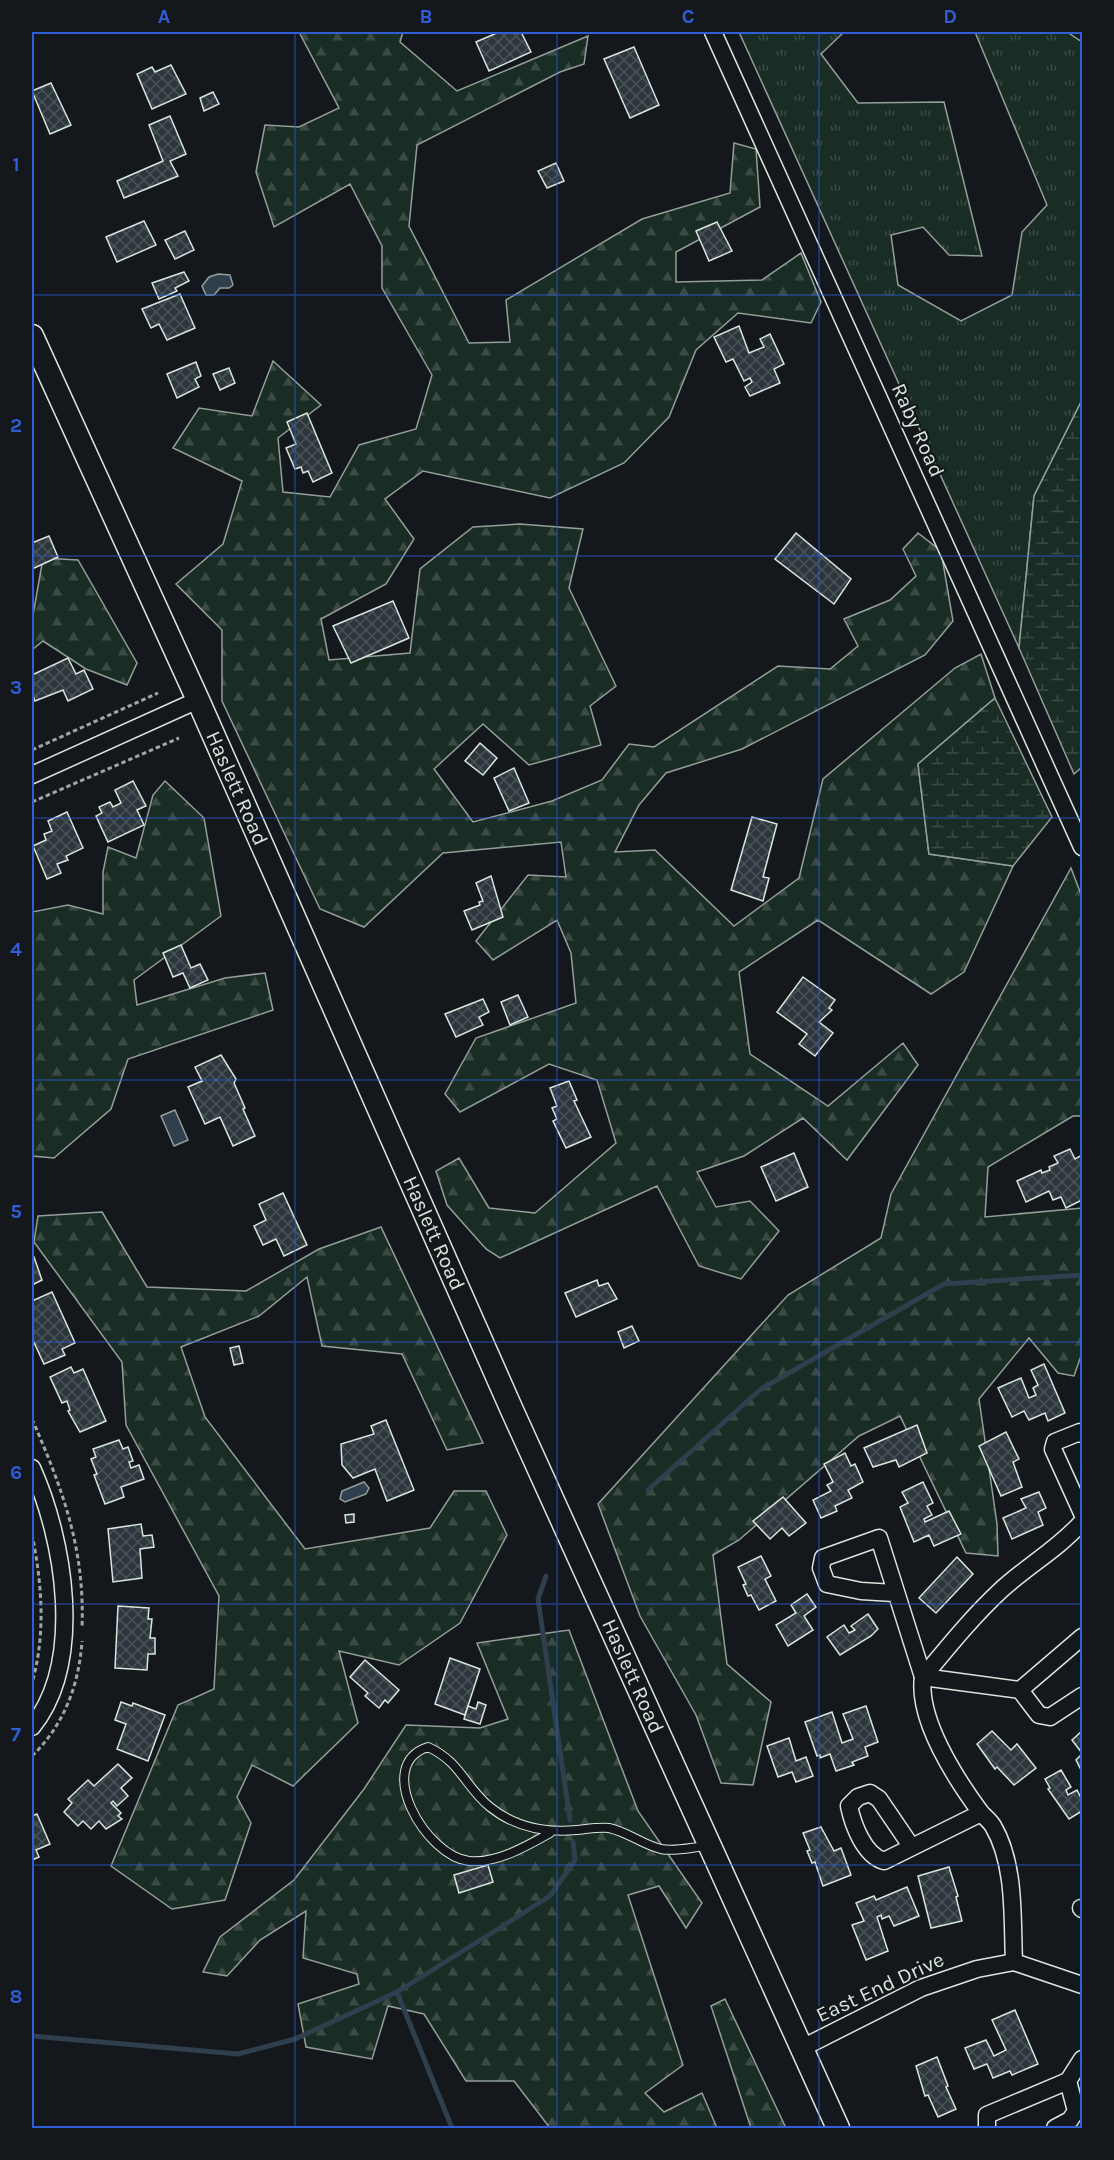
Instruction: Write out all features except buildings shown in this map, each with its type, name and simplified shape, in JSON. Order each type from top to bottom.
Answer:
[{"type":"main road","name":"Haslett Road","points":[[32,336],[198,700],[515,1417],[838,2128]]},
{"type":"street","name":"Raby Road","points":[[714,32],[1083,847]]},
{"type":"street","points":[[32,775],[198,700]]},
{"type":"street","points":[[1083,1434],[1080,1432],[1062,1437],[1055,1442],[1053,1449],[1083,1514]]},
{"type":"street","points":[[32,1468],[46,1506],[56,1544],[61,1576],[63,1618],[55,1685],[32,1727]]},
{"type":"street","points":[[923,1677],[971,1619],[1003,1588],[1064,1542],[1083,1522]]},
{"type":"street","points":[[894,1593],[861,1591],[827,1584],[821,1568],[823,1558],[879,1538],[894,1593],[923,1677],[921,1690],[929,1726],[981,1813],[993,1826],[1006,1863],[1014,1962]]},
{"type":"street","points":[[1020,1690],[1083,1637]]},
{"type":"street","points":[[923,1677],[1020,1690],[1039,1715],[1050,1717],[1083,1696]]},
{"type":"street","points":[[911,1846],[981,1813]]},
{"type":"street","name":"East End Drive","points":[[802,2048],[921,1988],[977,1969],[1014,1962],[1083,1985]]},
{"type":"street","points":[[987,2128],[987,2115],[1068,2080],[1083,2059]]},
{"type":"street","points":[[1055,2128],[1070,2120],[1076,2111],[1068,2080]]},
{"type":"lane","points":[[550,1833],[495,1858],[470,1862],[458,1859],[443,1851],[416,1816],[406,1796],[404,1776],[406,1761],[417,1750],[428,1747],[438,1751],[459,1768],[473,1790],[491,1808],[525,1827],[550,1833],[606,1828],[626,1833],[661,1849],[710,1846]]},
{"type":"path","points":[[32,750],[159,693]]},
{"type":"path","points":[[32,802],[178,738]]},
{"type":"path","points":[[32,1534],[40,1590],[41,1616],[40,1642],[32,1683]]},
{"type":"green space","points":[[299,32],[403,32],[400,42],[457,91],[588,36],[584,64],[560,72],[417,145],[409,226],[469,343],[510,342],[506,300],[642,219],[730,193],[734,143],[756,149],[760,207],[676,252],[676,282],[762,280],[801,253],[821,302],[811,323],[738,313],[696,350],[669,417],[624,463],[550,498],[423,471],[385,499],[414,539],[386,584],[321,619],[329,660],[410,653],[420,569],[473,527],[520,524],[583,529],[569,588],[616,686],[590,706],[601,745],[529,765],[483,724],[434,769],[473,822],[552,801],[602,780],[629,744],[654,747],[778,666],[830,669],[858,646],[844,619],[890,600],[916,576],[903,549],[918,533],[941,551],[953,621],[925,655],[742,749],[666,773],[639,805],[615,852],[655,850],[734,926],[799,878],[823,779],[955,668],[981,654],[995,698],[918,764],[929,854],[1013,866],[964,972],[931,994],[818,920],[739,972],[750,1054],[828,1106],[903,1043],[918,1065],[847,1160],[803,1118],[744,1156],[697,1172],[716,1207],[750,1201],[779,1231],[741,1279],[699,1266],[657,1186],[500,1258],[486,1249],[447,1205],[436,1171],[459,1158],[489,1208],[535,1213],[616,1143],[597,1080],[549,1064],[460,1112],[445,1094],[476,1038],[576,1003],[571,953],[557,920],[493,960],[476,941],[528,875],[566,877],[561,842],[443,853],[364,927],[320,909],[222,701],[222,630],[176,584],[223,544],[242,481],[173,448],[199,408],[252,416],[273,361],[321,405],[278,438],[283,492],[330,497],[359,445],[416,429],[432,375],[382,288],[382,246],[350,184],[274,227],[256,172],[265,125],[299,127],[339,108]]},
{"type":"green space","points":[[739,32],[844,32],[821,54],[858,103],[944,102],[982,256],[949,255],[923,227],[891,235],[898,285],[961,321],[1012,295],[1022,232],[1047,205],[975,32],[1067,32],[1082,42],[1082,400],[1034,496],[1019,648]]},
{"type":"green space","points":[[1082,400],[1082,767],[1074,774],[1019,648],[1034,496]]},
{"type":"green space","points":[[43,558],[78,560],[137,663],[127,685],[86,669],[43,641],[32,650],[32,621]]},
{"type":"green space","points":[[995,698],[1052,817],[1013,866],[929,854],[918,764]]},
{"type":"green space","points":[[165,781],[204,818],[221,916],[134,980],[137,1005],[225,978],[265,973],[273,1010],[128,1059],[111,1109],[54,1158],[32,1156],[32,912],[68,905],[103,914],[103,872],[108,847],[136,858],[153,795]]},
{"type":"green space","points":[[1071,868],[1082,897],[1082,1116],[1073,1116],[988,1167],[985,1217],[1082,1208],[1082,1353],[1074,1376],[1058,1373],[1029,1338],[979,1399],[997,1524],[998,1556],[966,1553],[900,1416],[859,1436],[739,1540],[713,1555],[727,1664],[771,1702],[753,1785],[721,1783],[696,1715],[640,1616],[598,1504],[788,1295],[881,1238],[891,1194]]},
{"type":"green space","points":[[102,1212],[147,1287],[246,1291],[319,1249],[381,1227],[483,1443],[447,1450],[402,1354],[322,1346],[307,1277],[259,1316],[181,1347],[205,1417],[305,1549],[430,1528],[454,1491],[486,1491],[507,1535],[460,1623],[399,1665],[339,1651],[358,1723],[293,1786],[252,1765],[237,1797],[251,1823],[225,1900],[172,1909],[111,1866],[178,1705],[214,1689],[219,1596],[126,1425],[122,1362],[34,1242],[38,1216]]},
{"type":"green space","points":[[569,1630],[638,1811],[702,1903],[686,1928],[659,1886],[628,1895],[683,2065],[645,2093],[664,2112],[702,2093],[717,2128],[550,2128],[514,2081],[466,2081],[424,2014],[388,2006],[372,2059],[306,2047],[298,2004],[359,1984],[357,1974],[303,1958],[306,1911],[260,1940],[227,1976],[203,1972],[220,1937],[294,1880],[364,1789],[406,1725],[480,1728],[508,1719],[477,1643]]},
{"type":"green space","points":[[725,1999],[786,2128],[751,2128],[711,2006]]},
{"type":"water","points":[[218,274],[230,275],[233,285],[229,288],[220,288],[214,295],[206,295],[202,286],[209,277]]},
{"type":"water","points":[[175,1110],[188,1140],[174,1146],[161,1116]]},
{"type":"water","points":[[364,1482],[369,1488],[366,1494],[345,1502],[340,1499],[342,1491]]},
{"type":"waterway","points":[[648,1490],[761,1389],[944,1284],[1082,1275]]},
{"type":"waterway","points":[[546,1576],[538,1599],[570,1820]]},
{"type":"waterway","points":[[32,2036],[238,2054],[295,2039],[397,1992],[550,1896],[575,1860],[573,1842]]},
{"type":"waterway","points":[[397,1992],[452,2128]]}]
